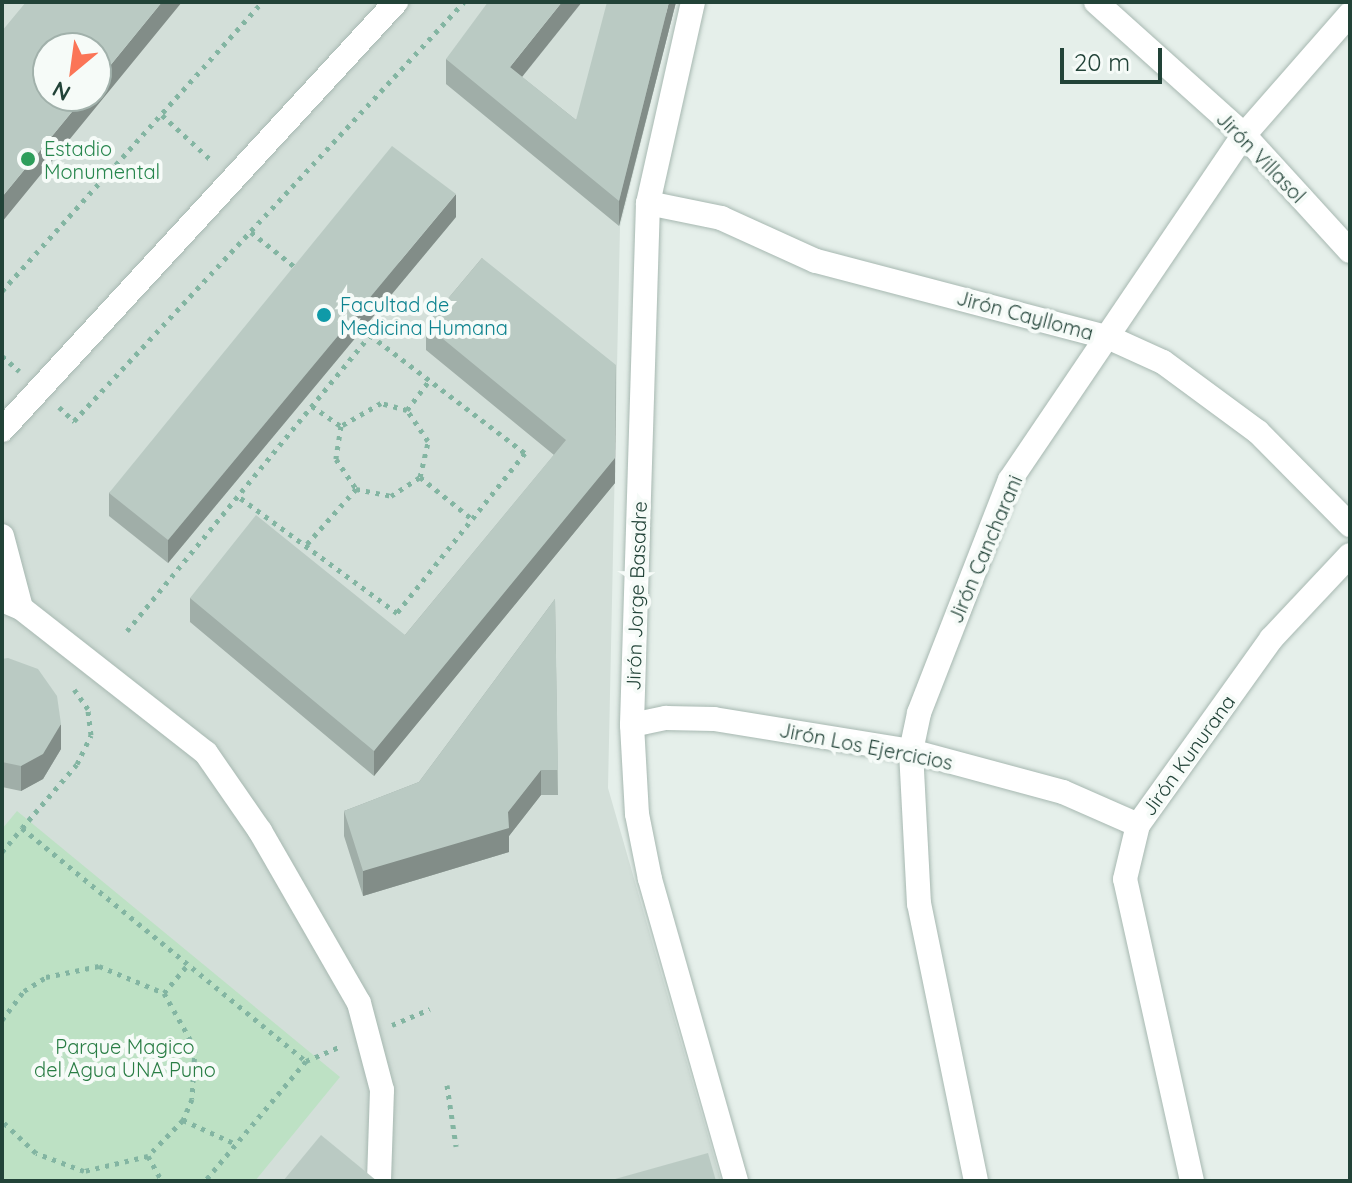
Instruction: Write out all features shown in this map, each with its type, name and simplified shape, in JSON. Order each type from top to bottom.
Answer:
[{"type":"street","points":[[2,430],[396,2]]},
{"type":"street","name":"Jirón Jorge Basadre","points":[[693,2],[648,203],[632,725],[637,814],[650,879],[736,1181]]},
{"type":"street","name":"Jirón Villasol","points":[[1096,2],[1244,135],[1350,251]]},
{"type":"street","name":"Jirón Cancharani","points":[[976,1181],[919,904],[911,751],[919,713],[1010,480],[1110,338],[1244,135],[1350,14]]},
{"type":"street","name":"Jirón Caylloma","points":[[648,203],[721,218],[816,261],[1110,338],[1163,362],[1258,432],[1350,525]]},
{"type":"street","points":[[2,536],[12,604],[206,753],[260,831],[359,1003],[382,1090],[379,1181]]},
{"type":"street","name":"Jirón Kunurana","points":[[1192,1181],[1125,879],[1138,825],[1271,639],[1350,555]]},
{"type":"street","name":"Jirón Los Ejercicios","points":[[632,725],[666,718],[714,719],[911,751],[1063,792],[1138,825]]},
{"type":"path","points":[[2,291],[262,2]]},
{"type":"path","points":[[74,421],[464,2]]},
{"type":"path","points":[[162,115],[233,180]]},
{"type":"path","points":[[251,232],[295,267]]},
{"type":"path","points":[[127,631],[370,335],[525,453],[397,613],[238,496]]},
{"type":"path","points":[[407,410],[430,380]]},
{"type":"path","points":[[381,403],[407,410],[428,441],[420,477],[391,496],[356,489],[336,459],[341,426],[381,403]]},
{"type":"path","points":[[312,406],[341,426]]},
{"type":"path","points":[[420,477],[472,519]]},
{"type":"path","points":[[307,544],[356,489]]},
{"type":"path","points":[[2,852],[77,764],[91,735],[88,709],[71,686]]},
{"type":"path","points":[[22,828],[306,1061],[205,1181]]},
{"type":"path","points":[[164,993],[189,963]]},
{"type":"path","points":[[2,1020],[24,991],[46,977],[99,966],[164,993],[195,1048],[192,1099],[183,1120],[148,1156],[84,1171],[36,1153],[2,1121]]},
{"type":"path","points":[[447,1085],[456,1146]]},
{"type":"path","points":[[183,1120],[236,1144]]},
{"type":"path","points":[[148,1156],[162,1181]]},
{"type":"shaded area","points":[[2,2],[676,2],[620,227],[608,788],[721,1181],[2,1181]]},
{"type":"green space","name":"Parque Magico del Agua UNA Puno","points":[[17,811],[340,1077],[255,1181],[2,1181],[2,829]]},
{"type":"building","points":[[26,2],[162,2],[112,63],[112,32],[32,32],[32,112],[72,112],[2,197],[2,31]]},
{"type":"building","points":[[488,2],[562,2],[510,67],[576,120],[607,2],[669,2],[619,201],[446,59]]},
{"type":"building","points":[[392,146],[456,194],[168,540],[109,493]]},
{"type":"building","points":[[482,258],[616,365],[615,458],[374,751],[190,598],[256,515],[405,635],[566,440],[426,325]]},
{"type":"building","points":[[555,599],[558,770],[541,770],[508,812],[509,828],[363,871],[344,811],[419,782]]},
{"type":"building","points":[[8,658],[38,669],[57,696],[61,724],[43,754],[21,766],[2,762],[2,659]]},
{"type":"building","points":[[321,1135],[377,1181],[283,1181]]},
{"type":"building","points":[[708,1153],[716,1181],[608,1181]]},
{"type":"place","name":"Estadio Monumental","points":[[28,159]]},
{"type":"place","name":"Facultad de Medicina Humana","points":[[324,315]]}]
